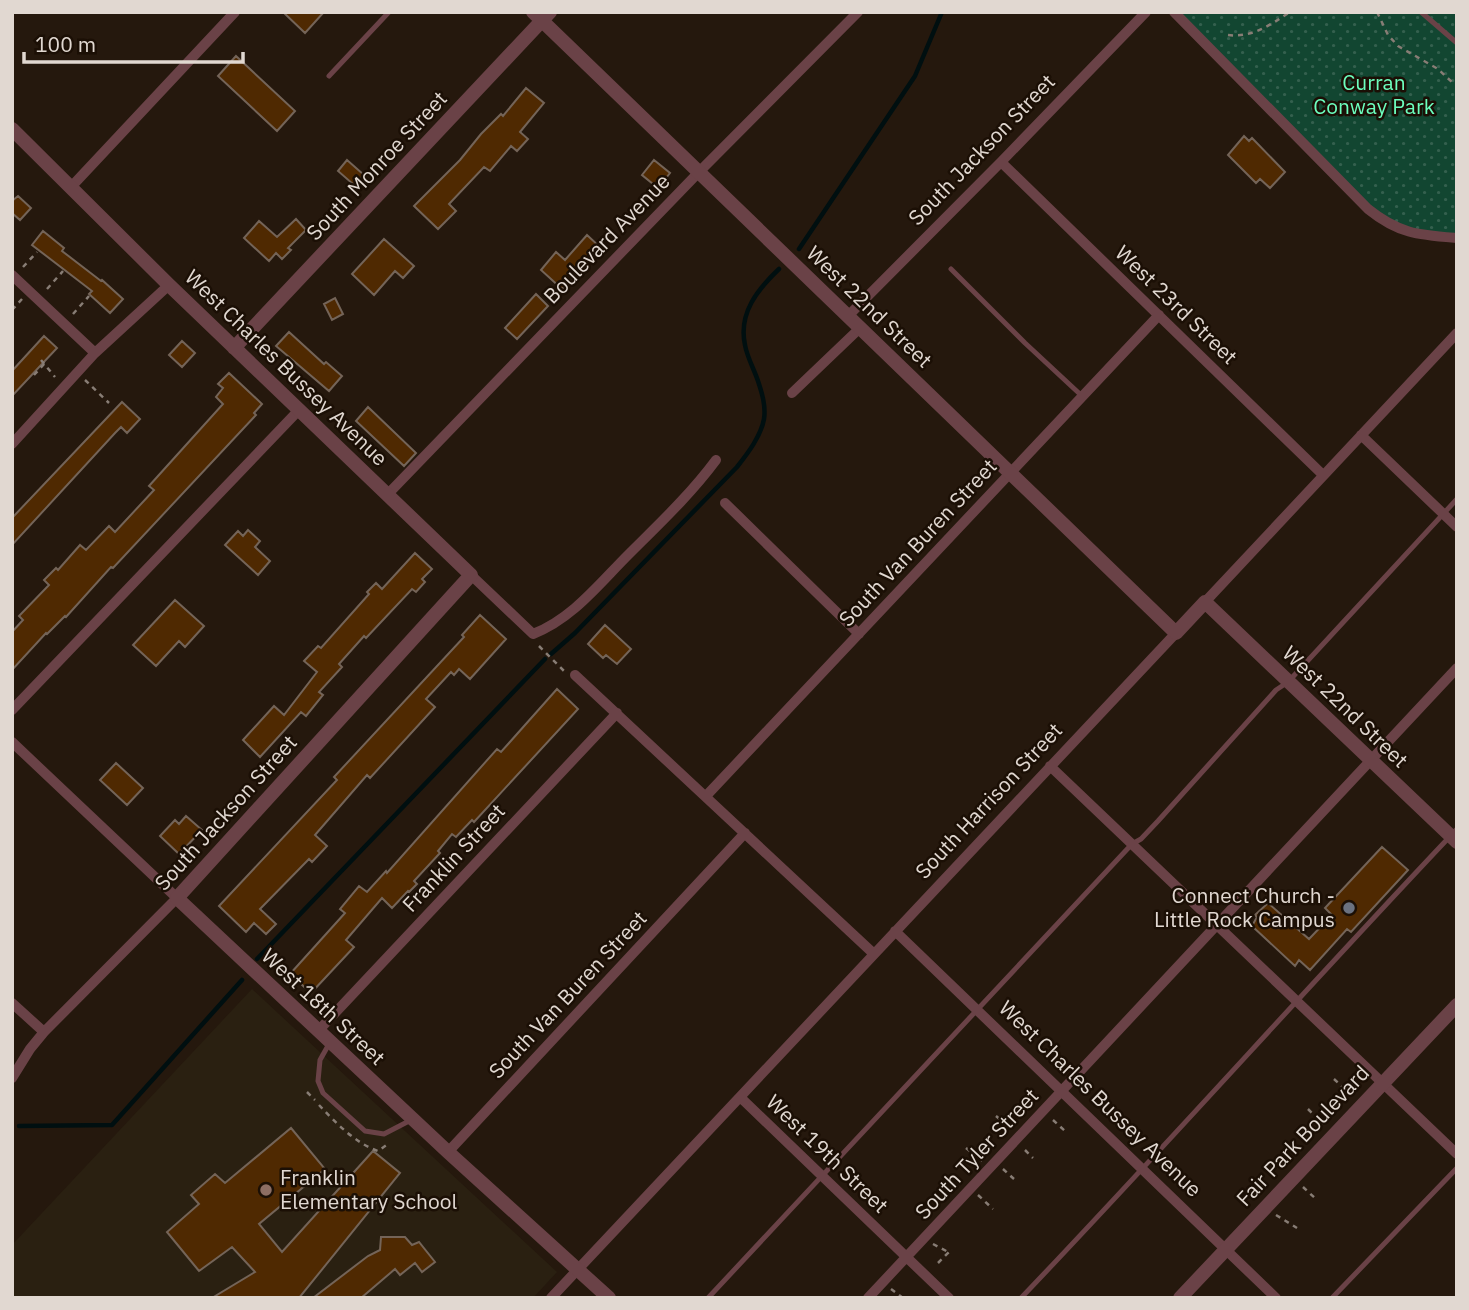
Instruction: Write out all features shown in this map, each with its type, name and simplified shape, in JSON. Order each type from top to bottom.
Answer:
[{"type":"street","points":[[72,187],[235,12]]},
{"type":"street","name":"Boulevard Avenue","points":[[387,495],[698,173],[858,12]]},
{"type":"street","name":"South Jackson Street","points":[[848,316],[1146,12]]},
{"type":"street","points":[[1174,12],[1368,209],[1385,222],[1412,233],[1457,238]]},
{"type":"street","name":"West 22nd Street","points":[[542,15],[698,173],[1176,633]]},
{"type":"street","name":"South Monroe Street","points":[[234,348],[542,15]]},
{"type":"street","name":"West Charles Bussey Avenue","points":[[12,129],[298,411],[533,634],[560,621],[576,606],[696,487],[716,460]]},
{"type":"street","name":"West 23rd Street","points":[[1001,162],[1324,475]]},
{"type":"street","points":[[13,276],[95,353]]},
{"type":"street","points":[[12,444],[95,353],[169,285]]},
{"type":"street","name":"South Van Buren Street","points":[[706,796],[1159,316]]},
{"type":"street","points":[[792,393],[860,328]]},
{"type":"street","name":"South Harrison Street","points":[[551,1298],[1457,333]]},
{"type":"street","points":[[12,710],[298,411]]},
{"type":"street","points":[[1361,435],[1457,527]]},
{"type":"street","points":[[725,503],[859,634]]},
{"type":"street","name":"South Jackson Street","points":[[12,1078],[44,1032],[177,898],[471,575]]},
{"type":"street","name":"West 22nd Street","points":[[1205,602],[1455,836]]},
{"type":"street","name":"South Tyler Street","points":[[869,1298],[1457,668]]},
{"type":"street","points":[[575,675],[874,954]]},
{"type":"street","name":"Franklin Street","points":[[319,1030],[617,713]]},
{"type":"street","name":"West 18th Street","points":[[12,742],[448,1152],[609,1298]]},
{"type":"street","points":[[1050,766],[1457,1154]]},
{"type":"street","name":"South Van Buren Street","points":[[448,1152],[745,833]]},
{"type":"street","name":"West Charles Bussey Avenue","points":[[895,931],[1276,1298]]},
{"type":"street","points":[[12,1003],[44,1032]]},
{"type":"street","name":"Fair Park Boulevard","points":[[1180,1298],[1457,1004]]},
{"type":"street","name":"West 19th Street","points":[[740,1097],[949,1298]]},
{"type":"lane","points":[[329,76],[389,12]]},
{"type":"lane","points":[[1421,12],[1457,43]]},
{"type":"lane","points":[[951,269],[1083,396]]},
{"type":"lane","points":[[708,1298],[1457,499]]},
{"type":"lane","points":[[1021,1298],[1295,1000],[1455,836]]},
{"type":"lane","points":[[330,1041],[320,1060],[318,1081],[323,1093],[365,1131],[384,1134],[413,1119]]},
{"type":"lane","points":[[1332,1298],[1457,1168]]},
{"type":"path","points":[[1228,35],[1243,37],[1290,12]]},
{"type":"path","points":[[1377,12],[1388,35],[1398,46],[1438,69],[1454,84]]},
{"type":"path","points":[[13,276],[37,252]]},
{"type":"path","points":[[37,299],[63,271]]},
{"type":"path","points":[[63,324],[89,296]]},
{"type":"path","points":[[34,375],[43,362],[66,386]]},
{"type":"path","points":[[77,373],[109,403]]},
{"type":"path","points":[[545,652],[555,662]]},
{"type":"path","points":[[1334,1079],[1362,1104]]},
{"type":"path","points":[[1308,1110],[1334,1133]]},
{"type":"path","points":[[1043,1111],[1065,1131]]},
{"type":"path","points":[[996,1116],[1019,1137]]},
{"type":"path","points":[[966,1148],[989,1168]]},
{"type":"path","points":[[971,1188],[993,1209]]},
{"type":"path","points":[[1267,1205],[1279,1219],[1297,1228]]},
{"type":"path","points":[[925,1237],[949,1252],[938,1263]]},
{"type":"shaded area","name":"Franklin Elementary School","points":[[252,989],[557,1272],[533,1298],[12,1298],[12,1245]]},
{"type":"green space","name":"Curran Conway Park","points":[[1174,12],[1457,12],[1457,238],[1385,222]]},
{"type":"building","points":[[283,12],[324,12],[305,33]]},
{"type":"building","points":[[236,56],[295,111],[277,131],[218,76]]},
{"type":"building","points":[[526,88],[544,103],[520,132],[528,139],[517,151],[511,146],[490,171],[484,167],[449,204],[456,211],[438,229],[414,206],[460,160],[481,134],[501,114],[503,116]]},
{"type":"building","points":[[1244,136],[1249,141],[1252,138],[1285,172],[1270,188],[1260,179],[1256,183],[1228,155]]},
{"type":"building","points":[[347,160],[364,175],[354,185],[338,171]]},
{"type":"building","points":[[654,160],[670,173],[658,188],[642,175]]},
{"type":"building","points":[[18,196],[31,208],[20,220],[12,213],[12,201]]},
{"type":"building","points":[[296,219],[306,230],[288,248],[291,250],[282,259],[276,253],[269,261],[244,238],[259,221],[277,237]]},
{"type":"building","points":[[43,231],[64,248],[62,251],[123,299],[110,313],[89,294],[92,291],[32,245]]},
{"type":"building","points":[[587,235],[601,248],[562,289],[541,270],[556,252],[565,260]]},
{"type":"building","points":[[384,239],[414,266],[403,278],[395,271],[374,295],[352,274]]},
{"type":"building","points":[[536,294],[548,306],[517,339],[505,328]]},
{"type":"building","points":[[335,298],[343,314],[332,320],[324,304]]},
{"type":"building","points":[[289,332],[324,364],[326,362],[342,376],[329,391],[276,346]]},
{"type":"building","points":[[44,336],[57,348],[12,396],[12,371]]},
{"type":"building","points":[[182,341],[195,353],[182,367],[169,355]]},
{"type":"building","points":[[229,373],[262,404],[254,413],[256,415],[113,568],[111,567],[66,617],[46,633],[12,670],[12,632],[23,620],[19,616],[49,585],[44,580],[56,568],[58,570],[80,545],[86,550],[109,526],[115,532],[154,490],[149,486],[223,404],[216,397],[223,388],[218,384]]},
{"type":"building","points":[[122,402],[140,419],[127,433],[121,427],[12,545],[12,518]]},
{"type":"building","points":[[368,407],[416,453],[404,466],[356,421]]},
{"type":"building","points":[[248,530],[260,541],[255,547],[270,561],[258,575],[225,545],[238,531],[243,536]]},
{"type":"building","points":[[415,553],[432,569],[422,579],[425,582],[416,592],[412,589],[366,638],[364,636],[339,664],[342,667],[319,692],[323,695],[306,716],[301,712],[260,757],[243,740],[274,706],[284,715],[317,672],[304,661],[318,646],[321,648],[376,583],[382,589]]},
{"type":"building","points":[[175,600],[204,626],[185,647],[179,641],[156,666],[133,645]]},
{"type":"building","points":[[480,615],[506,639],[470,679],[459,669],[454,675],[451,672],[426,699],[435,707],[370,778],[367,775],[315,835],[327,846],[312,862],[309,859],[260,909],[276,924],[266,934],[254,923],[246,932],[219,906],[337,780],[334,777],[464,637],[462,635]]},
{"type":"building","points":[[605,625],[631,649],[617,664],[606,655],[603,658],[588,644]]},
{"type":"building","points":[[557,689],[578,709],[474,822],[472,820],[456,837],[452,834],[438,851],[440,853],[414,881],[417,884],[409,892],[392,908],[382,898],[346,940],[354,947],[311,993],[290,974],[345,913],[340,909],[359,886],[367,892],[386,871],[387,873],[497,749],[501,752]]},
{"type":"building","points":[[116,763],[143,788],[127,805],[100,780]]},
{"type":"building","points":[[186,816],[202,830],[179,854],[160,836],[175,820],[179,824]]},
{"type":"building","name":"Connect Church - Little Rock Campus","points":[[1382,847],[1408,870],[1351,932],[1347,929],[1310,970],[1299,960],[1295,966],[1252,926],[1257,917],[1255,915],[1268,903],[1309,939],[1332,915],[1325,908]]},
{"type":"building","name":"Franklin Elementary School","points":[[291,1128],[325,1169],[259,1224],[282,1252],[373,1151],[400,1173],[299,1298],[212,1298],[255,1272],[232,1247],[199,1271],[167,1232],[199,1204],[191,1195],[215,1174],[225,1183]]},
{"type":"building","name":"Franklin Elementary School","points":[[381,1237],[405,1237],[412,1245],[419,1242],[435,1262],[422,1272],[415,1263],[400,1275],[395,1269],[361,1298],[313,1298],[368,1256],[380,1250]]},
{"type":"waterway","points":[[799,249],[915,76],[942,12]]},
{"type":"waterway","points":[[551,654],[575,633],[737,467],[754,444],[764,419],[764,409],[746,350],[744,322],[757,293],[779,269]]},
{"type":"waterway","points":[[257,959],[545,659]]},
{"type":"waterway","points":[[19,1126],[112,1125],[242,980]]},
{"type":"place","name":"Connect Church - Little Rock Campus","points":[[1349,908]]},
{"type":"place","name":"Franklin Elementary School","points":[[266,1190]]}]
